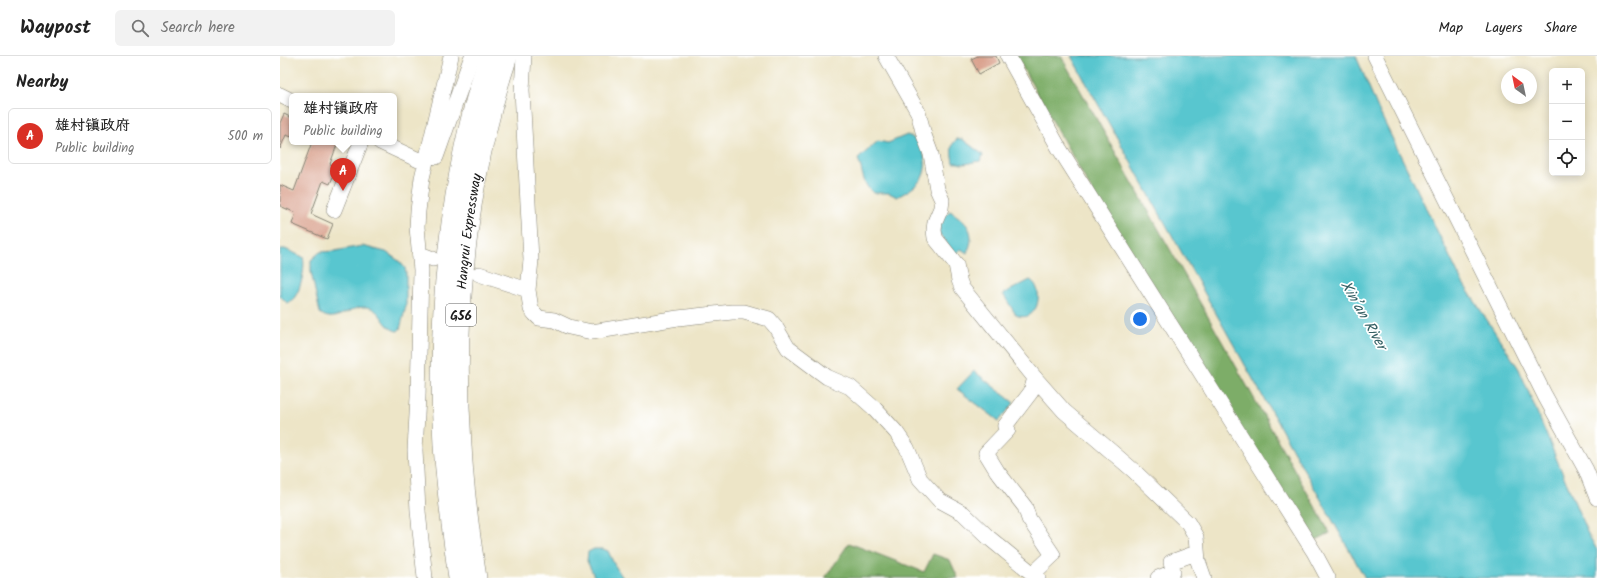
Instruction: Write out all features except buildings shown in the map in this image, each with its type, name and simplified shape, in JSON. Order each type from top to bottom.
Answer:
[{"type":"highway","name":"Hangrui Expressway","points":[[459,578],[451,518],[444,445],[442,375],[445,308],[450,242],[458,192],[469,132],[490,56]]},
{"type":"highway","name":"Hangrui Expressway","points":[[476,578],[467,516],[460,444],[459,375],[462,301],[467,237],[476,180],[492,105],[507,56]]},
{"type":"street","points":[[425,578],[418,511],[415,450],[421,270],[426,256],[418,227],[420,194],[425,163],[451,56]]},
{"type":"street","points":[[420,194],[435,159],[472,56]]},
{"type":"street","points":[[524,56],[522,90],[531,260],[528,290],[531,309],[539,318],[554,320],[569,327],[592,332],[678,318],[732,312],[744,312],[769,319],[788,348],[827,377],[850,387],[875,409],[896,432],[906,448],[920,479],[938,500],[963,513],[988,537],[1035,576],[1053,555],[1029,520],[1025,507],[997,471],[986,453],[1008,430],[1005,426],[1031,392],[1035,378]]},
{"type":"street","points":[[886,56],[918,112],[931,154],[937,189],[942,200],[941,208],[935,222],[935,238],[956,264],[958,280],[962,288],[1035,378],[1064,411],[1134,471],[1188,523],[1196,537],[1196,553],[1204,578]]},
{"type":"street","points":[[1008,56],[1059,148],[1310,545],[1328,578]]},
{"type":"street","points":[[1375,56],[1545,396],[1586,470],[1597,498]]},
{"type":"street","points":[[280,95],[289,100]]},
{"type":"street","points":[[334,210],[360,145]]},
{"type":"street","points":[[386,145],[425,163]]},
{"type":"street","points":[[479,274],[528,290]]},
{"type":"street","points":[[1158,578],[1173,572],[1171,562],[1196,553]]},
{"type":"green space","points":[[1016,56],[1061,56],[1330,533],[1312,542],[1097,200]]},
{"type":"green space","points":[[849,543],[924,572],[933,554],[950,560],[958,578],[825,578]]},
{"type":"water","name":"Xin’an River","points":[[1071,56],[1356,56],[1379,111],[1461,280],[1519,369],[1587,532],[1597,550],[1597,578],[1365,578]]},
{"type":"water","points":[[907,135],[918,142],[924,155],[925,169],[920,181],[915,186],[897,197],[889,193],[874,193],[865,182],[858,159],[878,141],[888,143]]},
{"type":"water","points":[[957,139],[962,139],[982,154],[983,156],[980,161],[965,164],[953,163],[952,147],[954,141]]},
{"type":"water","points":[[950,211],[961,219],[969,228],[971,239],[967,253],[961,249],[955,254],[939,233],[940,219]]},
{"type":"water","points":[[362,246],[386,252],[399,261],[405,268],[406,306],[400,329],[398,331],[389,327],[375,310],[370,308],[358,308],[331,317],[320,313],[311,272],[311,260],[320,252]]},
{"type":"water","points":[[280,249],[285,249],[303,257],[304,262],[303,276],[299,290],[292,301],[287,303],[280,296]]},
{"type":"water","points":[[1030,280],[1035,284],[1037,290],[1037,304],[1030,315],[1024,317],[1016,315],[1003,294]]},
{"type":"water","points":[[974,371],[1014,403],[999,421],[957,389]]},
{"type":"water","points":[[594,549],[603,549],[608,551],[623,578],[595,578],[587,561],[588,552]]},
{"type":"place","name":"雄村镇政府","points":[[343,191]]}]
